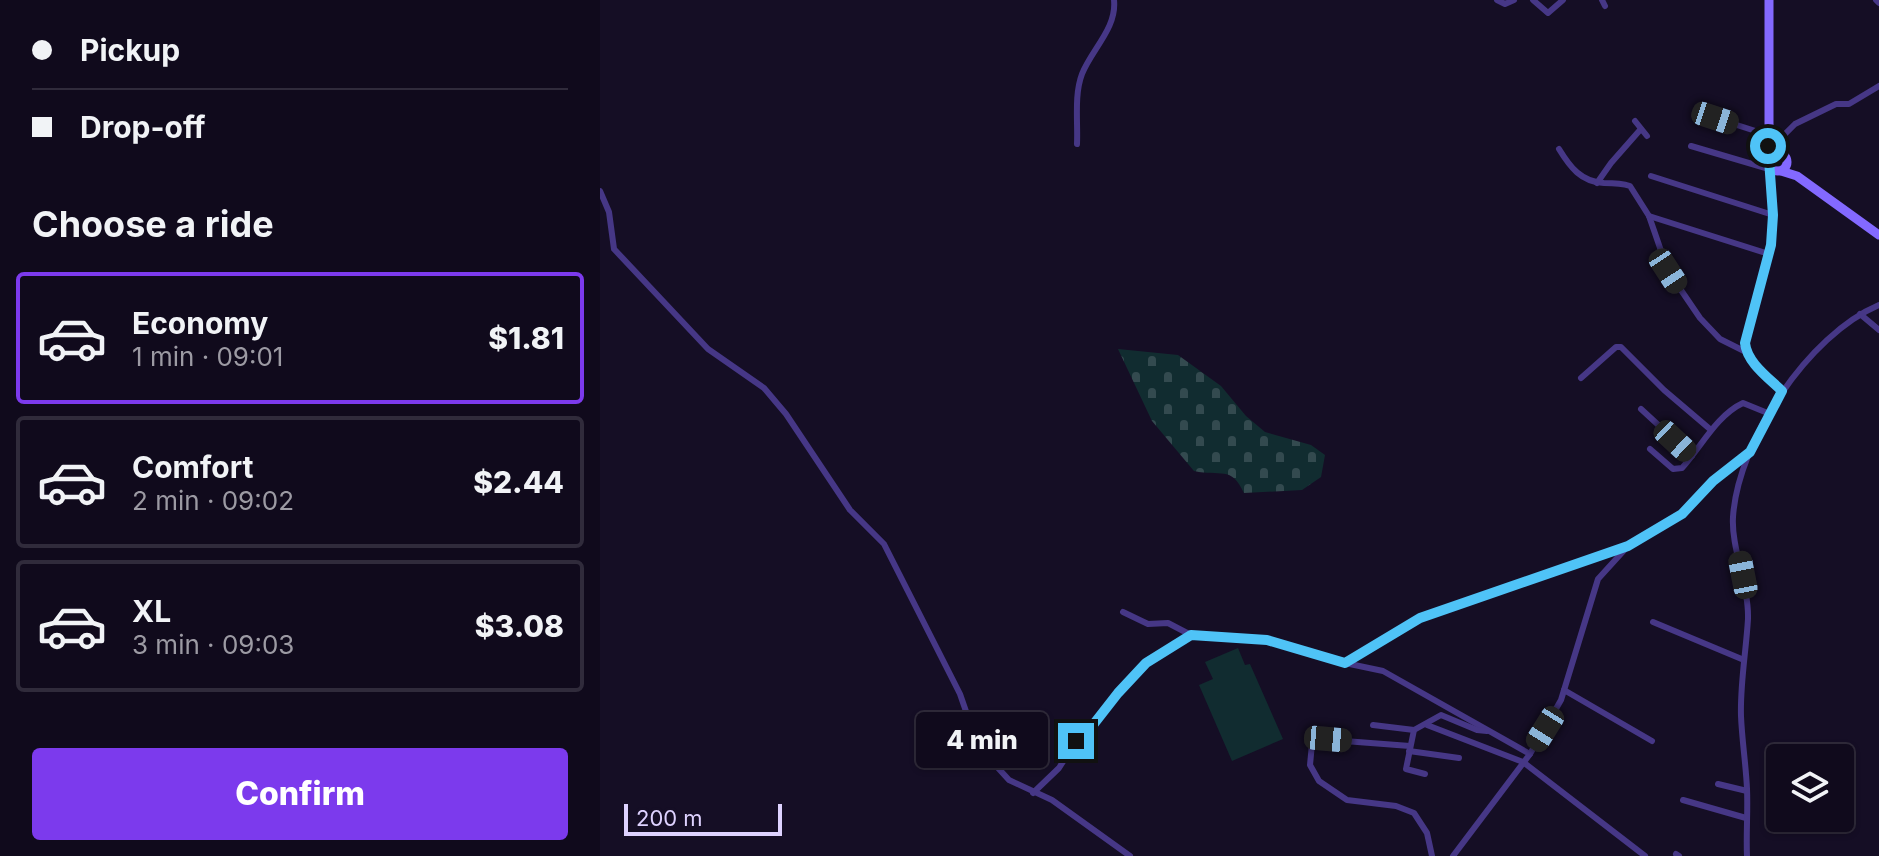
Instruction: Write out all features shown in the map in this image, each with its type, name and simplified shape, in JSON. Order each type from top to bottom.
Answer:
[{"type":"street","points":[[1077,144],[1082,75],[1112,20],[1114,0]]},
{"type":"street","points":[[1497,0],[1505,4],[1514,0]]},
{"type":"street","points":[[1533,0],[1548,13],[1563,0]]},
{"type":"street","points":[[1769,0],[1768,132],[1776,165]]},
{"type":"street","points":[[1775,144],[1795,124],[1836,104],[1849,104],[1879,86]]},
{"type":"street","points":[[1715,118],[1768,132],[1775,144],[1776,165],[1770,190],[1773,215],[1769,254],[1748,328],[1746,352]]},
{"type":"street","points":[[1635,121],[1647,136]]},
{"type":"street","points":[[1597,183],[1640,130]]},
{"type":"street","points":[[1691,146],[1776,165],[1797,176],[1879,235]]},
{"type":"street","points":[[1559,149],[1571,168],[1584,178],[1597,183],[1630,186],[1649,216],[1668,271],[1700,318],[1720,339],[1746,352],[1782,391]]},
{"type":"street","points":[[1651,176],[1773,215]]},
{"type":"street","points":[[600,191],[609,212],[614,249],[708,349],[764,388],[786,414],[850,510],[884,544],[960,694],[978,746],[1009,780],[1063,807],[1130,856]]},
{"type":"street","points":[[1649,216],[1769,254]]},
{"type":"street","points":[[1747,856],[1747,791],[1741,716],[1748,616],[1733,520],[1738,482],[1782,391],[1851,319],[1879,305]]},
{"type":"street","points":[[1860,314],[1879,330]]},
{"type":"street","points":[[1581,378],[1616,347],[1621,347],[1664,390],[1711,430]]},
{"type":"street","points":[[1650,449],[1673,469],[1682,468],[1711,430],[1736,406],[1743,403],[1770,414]]},
{"type":"street","points":[[1641,409],[1692,456]]},
{"type":"street","points":[[1345,663],[1420,618],[1628,546],[1682,514],[1713,481],[1750,452]]},
{"type":"street","points":[[1453,856],[1530,754],[1554,715],[1598,579],[1628,546]]},
{"type":"street","points":[[1123,612],[1148,624],[1168,623],[1191,635],[1267,640],[1393,675],[1530,754]]},
{"type":"street","points":[[1653,622],[1744,660]]},
{"type":"street","points":[[1033,793],[1059,768],[1076,741],[1146,663],[1191,635]]},
{"type":"street","points":[[1564,690],[1652,741]]},
{"type":"street","points":[[1373,725],[1414,730],[1441,715],[1447,715],[1477,730],[1490,732]]},
{"type":"street","points":[[1427,725],[1523,762],[1645,856]]},
{"type":"street","points":[[1414,730],[1406,769],[1425,774]]},
{"type":"street","points":[[1432,856],[1427,833],[1414,813],[1396,806],[1341,797],[1319,781],[1310,765],[1312,744],[1318,739],[1459,758]]},
{"type":"street","points":[[1718,784],[1747,791]]},
{"type":"street","points":[[1683,800],[1746,818]]},
{"type":"green space","points":[[1118,349],[1178,355],[1221,386],[1246,416],[1265,432],[1311,445],[1325,455],[1321,477],[1302,490],[1244,493],[1230,475],[1194,471],[1152,421]]},
{"type":"green space","points":[[1238,648],[1245,665],[1250,664],[1283,739],[1232,761],[1199,685],[1213,679],[1205,662]]},
{"type":"route","points":[[1076,741],[1146,663],[1191,635],[1267,640],[1345,663],[1420,618],[1628,546],[1682,514],[1713,481],[1750,452],[1782,391],[1751,360],[1745,343],[1771,245],[1773,215],[1768,146]]}]
